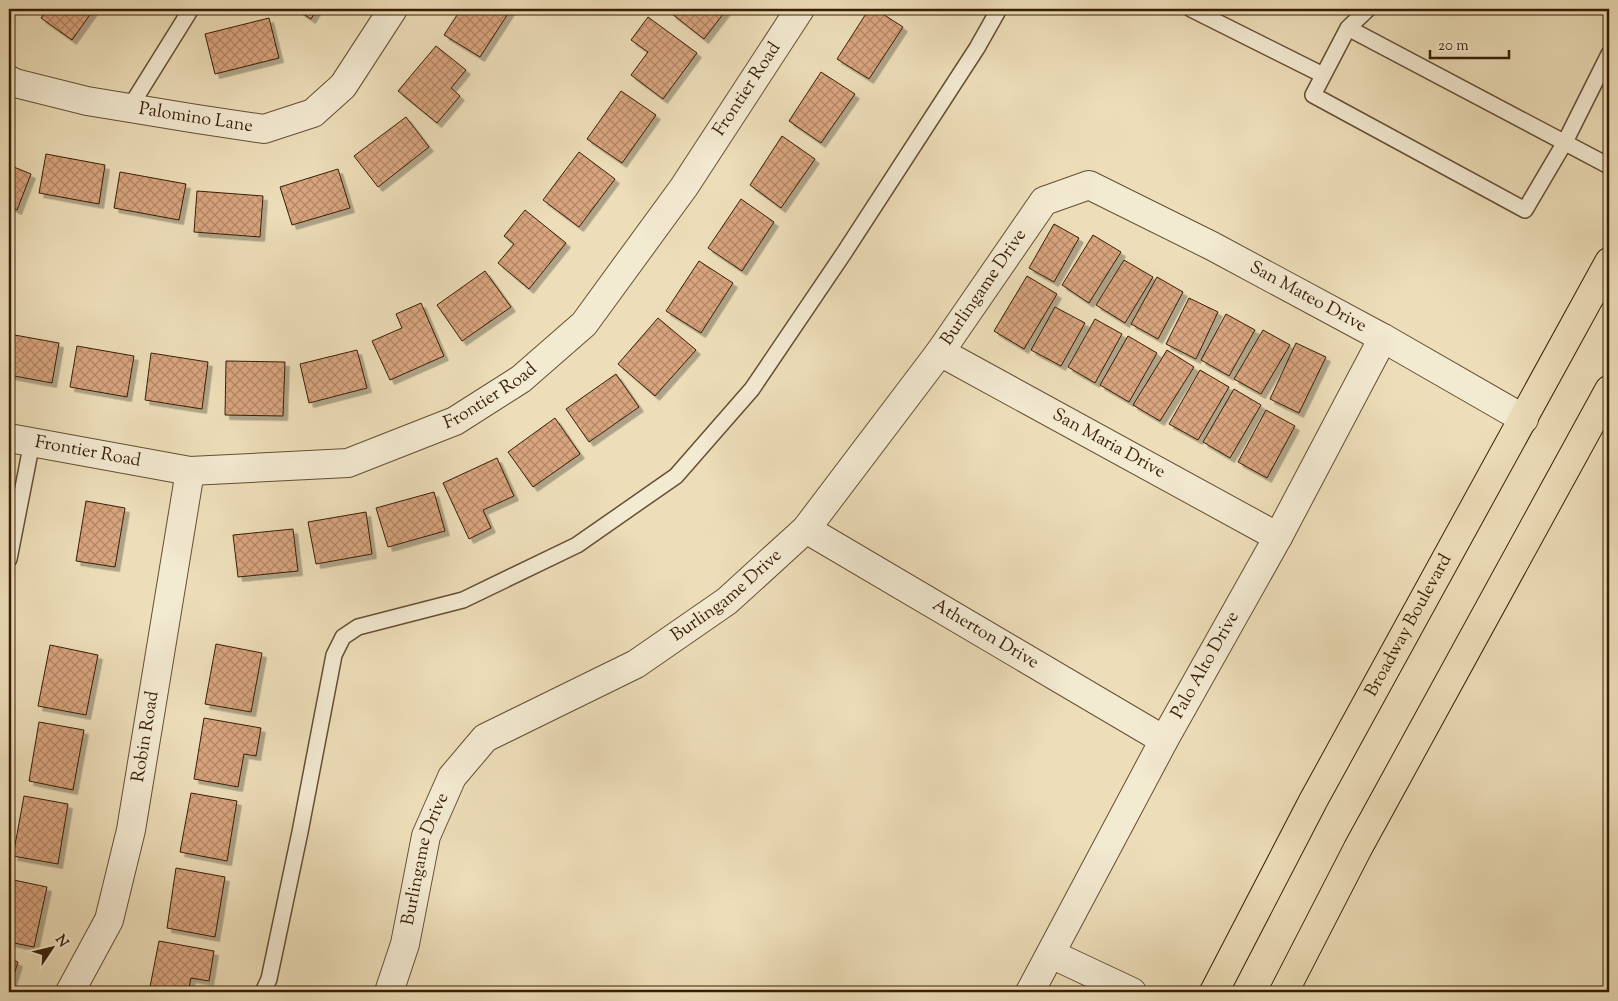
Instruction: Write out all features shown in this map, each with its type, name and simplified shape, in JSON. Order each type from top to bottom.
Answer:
[{"type":"main road","name":"Broadway Boulevard","points":[[1214,992],[1313,801],[1609,262]]},
{"type":"main road","points":[[1284,992],[1358,848],[1609,390]]},
{"type":"street","name":"Palomino Lane","points":[[9,80],[87,101],[197,120],[264,129],[313,113],[343,86],[393,9]]},
{"type":"street","name":"Frontier Road","points":[[20,440],[190,471],[348,463],[455,421],[521,379],[584,324],[684,187],[800,9]]},
{"type":"street","name":"San Mateo Drive","points":[[1088,185],[1212,246],[1383,338],[1524,419]]},
{"type":"street","name":"Burlingame Drive","points":[[389,992],[405,944],[426,836],[452,777],[485,738],[636,664],[727,601],[806,529],[940,352],[1044,201],[1088,185]]},
{"type":"street","name":"Palo Alto Drive","points":[[1030,992],[1164,740],[1278,537],[1383,338]]},
{"type":"street","name":"San Maria Drive","points":[[940,352],[1278,537]]},
{"type":"street","name":"Robin Road","points":[[70,992],[109,920],[131,830],[190,471]]},
{"type":"street","name":"Atherton Drive","points":[[806,529],[1164,740]]},
{"type":"street","points":[[1051,954],[1132,992]]},
{"type":"lane","points":[[130,107],[191,9]]},
{"type":"lane","points":[[263,992],[269,979],[290,881],[334,655],[343,637],[358,627],[463,600],[577,544],[676,476],[752,389],[844,253],[972,56],[999,9]]},
{"type":"lane","points":[[1190,9],[1323,76]]},
{"type":"lane","points":[[1368,9],[1348,28],[1313,95],[1525,210],[1565,142],[1609,54]]},
{"type":"lane","points":[[1348,28],[1609,166]]},
{"type":"lane","points":[[9,559],[20,440]]},
{"type":"building","points":[[47,9],[94,9],[72,40],[41,18]]},
{"type":"building","points":[[296,9],[317,9],[311,19]]},
{"type":"building","points":[[461,9],[511,9],[480,57],[444,35]]},
{"type":"building","points":[[676,9],[727,9],[704,39],[672,14]]},
{"type":"building","points":[[869,9],[875,9],[903,27],[869,79],[837,59]]},
{"type":"building","points":[[648,17],[697,53],[663,99],[631,75],[648,52],[631,40]]},
{"type":"building","points":[[269,18],[279,58],[215,74],[205,34]]},
{"type":"building","points":[[436,46],[466,70],[451,88],[460,96],[437,123],[398,91]]},
{"type":"building","points":[[821,72],[855,94],[821,143],[789,121]]},
{"type":"building","points":[[621,91],[656,115],[622,163],[587,139]]},
{"type":"building","points":[[406,117],[429,147],[378,187],[354,156]]},
{"type":"building","points":[[782,136],[815,159],[781,208],[750,185]]},
{"type":"building","points":[[579,152],[615,179],[579,227],[543,200]]},
{"type":"building","points":[[46,154],[105,165],[99,204],[39,193]]},
{"type":"building","points":[[9,165],[31,174],[17,210],[9,206]]},
{"type":"building","points":[[338,169],[350,208],[292,225],[280,187]]},
{"type":"building","points":[[120,172],[186,184],[179,220],[114,208]]},
{"type":"building","points":[[197,191],[263,196],[260,237],[194,232]]},
{"type":"building","points":[[741,199],[774,222],[742,271],[708,248]]},
{"type":"building","points":[[525,210],[566,243],[529,289],[498,263],[514,244],[504,236]]},
{"type":"building","points":[[1054,224],[1079,238],[1054,282],[1029,268]]},
{"type":"building","points":[[1093,235],[1121,252],[1089,303],[1062,285]]},
{"type":"building","points":[[1124,260],[1153,277],[1125,323],[1096,305]]},
{"type":"building","points":[[699,261],[733,283],[701,333],[666,311]]},
{"type":"building","points":[[485,271],[511,307],[462,341],[437,305]]},
{"type":"building","points":[[1027,276],[1057,294],[1024,349],[994,331]]},
{"type":"building","points":[[1157,277],[1183,292],[1158,339],[1131,324]]},
{"type":"building","points":[[1189,298],[1218,312],[1196,359],[1166,344]]},
{"type":"building","points":[[421,303],[444,356],[390,380],[372,341],[402,328],[396,314]]},
{"type":"building","points":[[1055,307],[1085,323],[1061,366],[1031,350]]},
{"type":"building","points":[[1226,314],[1255,330],[1229,376],[1201,360]]},
{"type":"building","points":[[658,318],[696,350],[655,396],[618,364]]},
{"type":"building","points":[[1095,319],[1122,334],[1095,383],[1068,367]]},
{"type":"building","points":[[1263,330],[1290,345],[1261,394],[1234,379]]},
{"type":"building","points":[[9,334],[59,343],[52,383],[9,375]]},
{"type":"building","points":[[1128,336],[1157,353],[1129,402],[1100,385]]},
{"type":"building","points":[[1296,343],[1326,357],[1299,413],[1270,399]]},
{"type":"building","points":[[77,346],[134,356],[127,397],[70,387]]},
{"type":"building","points":[[357,350],[367,388],[309,403],[300,364]]},
{"type":"building","points":[[1167,350],[1194,367],[1160,421],[1133,405]]},
{"type":"building","points":[[151,353],[208,362],[202,409],[145,400]]},
{"type":"building","points":[[226,361],[285,362],[283,416],[225,415]]},
{"type":"building","points":[[1200,370],[1229,387],[1198,440],[1169,424]]},
{"type":"building","points":[[616,374],[639,407],[589,442],[566,409]]},
{"type":"building","points":[[1234,389],[1261,405],[1230,458],[1203,442]]},
{"type":"building","points":[[1266,410],[1295,426],[1267,478],[1238,462]]},
{"type":"building","points":[[555,418],[580,454],[533,487],[508,452]]},
{"type":"building","points":[[497,458],[514,496],[483,510],[491,528],[469,539],[443,483]]},
{"type":"building","points":[[434,492],[445,531],[388,547],[376,508]]},
{"type":"building","points":[[86,501],[125,508],[115,567],[76,561]]},
{"type":"building","points":[[366,512],[372,554],[316,564],[308,522]]},
{"type":"building","points":[[293,529],[298,571],[238,577],[233,535]]},
{"type":"building","points":[[216,644],[262,653],[251,712],[205,704]]},
{"type":"building","points":[[50,645],[98,655],[86,715],[38,706]]},
{"type":"building","points":[[204,718],[261,728],[256,756],[244,754],[238,787],[194,779]]},
{"type":"building","points":[[39,722],[84,730],[73,790],[29,781]]},
{"type":"building","points":[[191,793],[237,801],[227,861],[180,852]]},
{"type":"building","points":[[24,796],[68,804],[58,864],[13,856]]},
{"type":"building","points":[[176,868],[225,877],[215,937],[167,928]]},
{"type":"building","points":[[9,879],[47,887],[34,947],[9,942]]},
{"type":"building","points":[[159,941],[214,951],[209,981],[191,978],[188,992],[149,992]]},
{"type":"building","points":[[9,958],[18,962],[9,991]]}]
